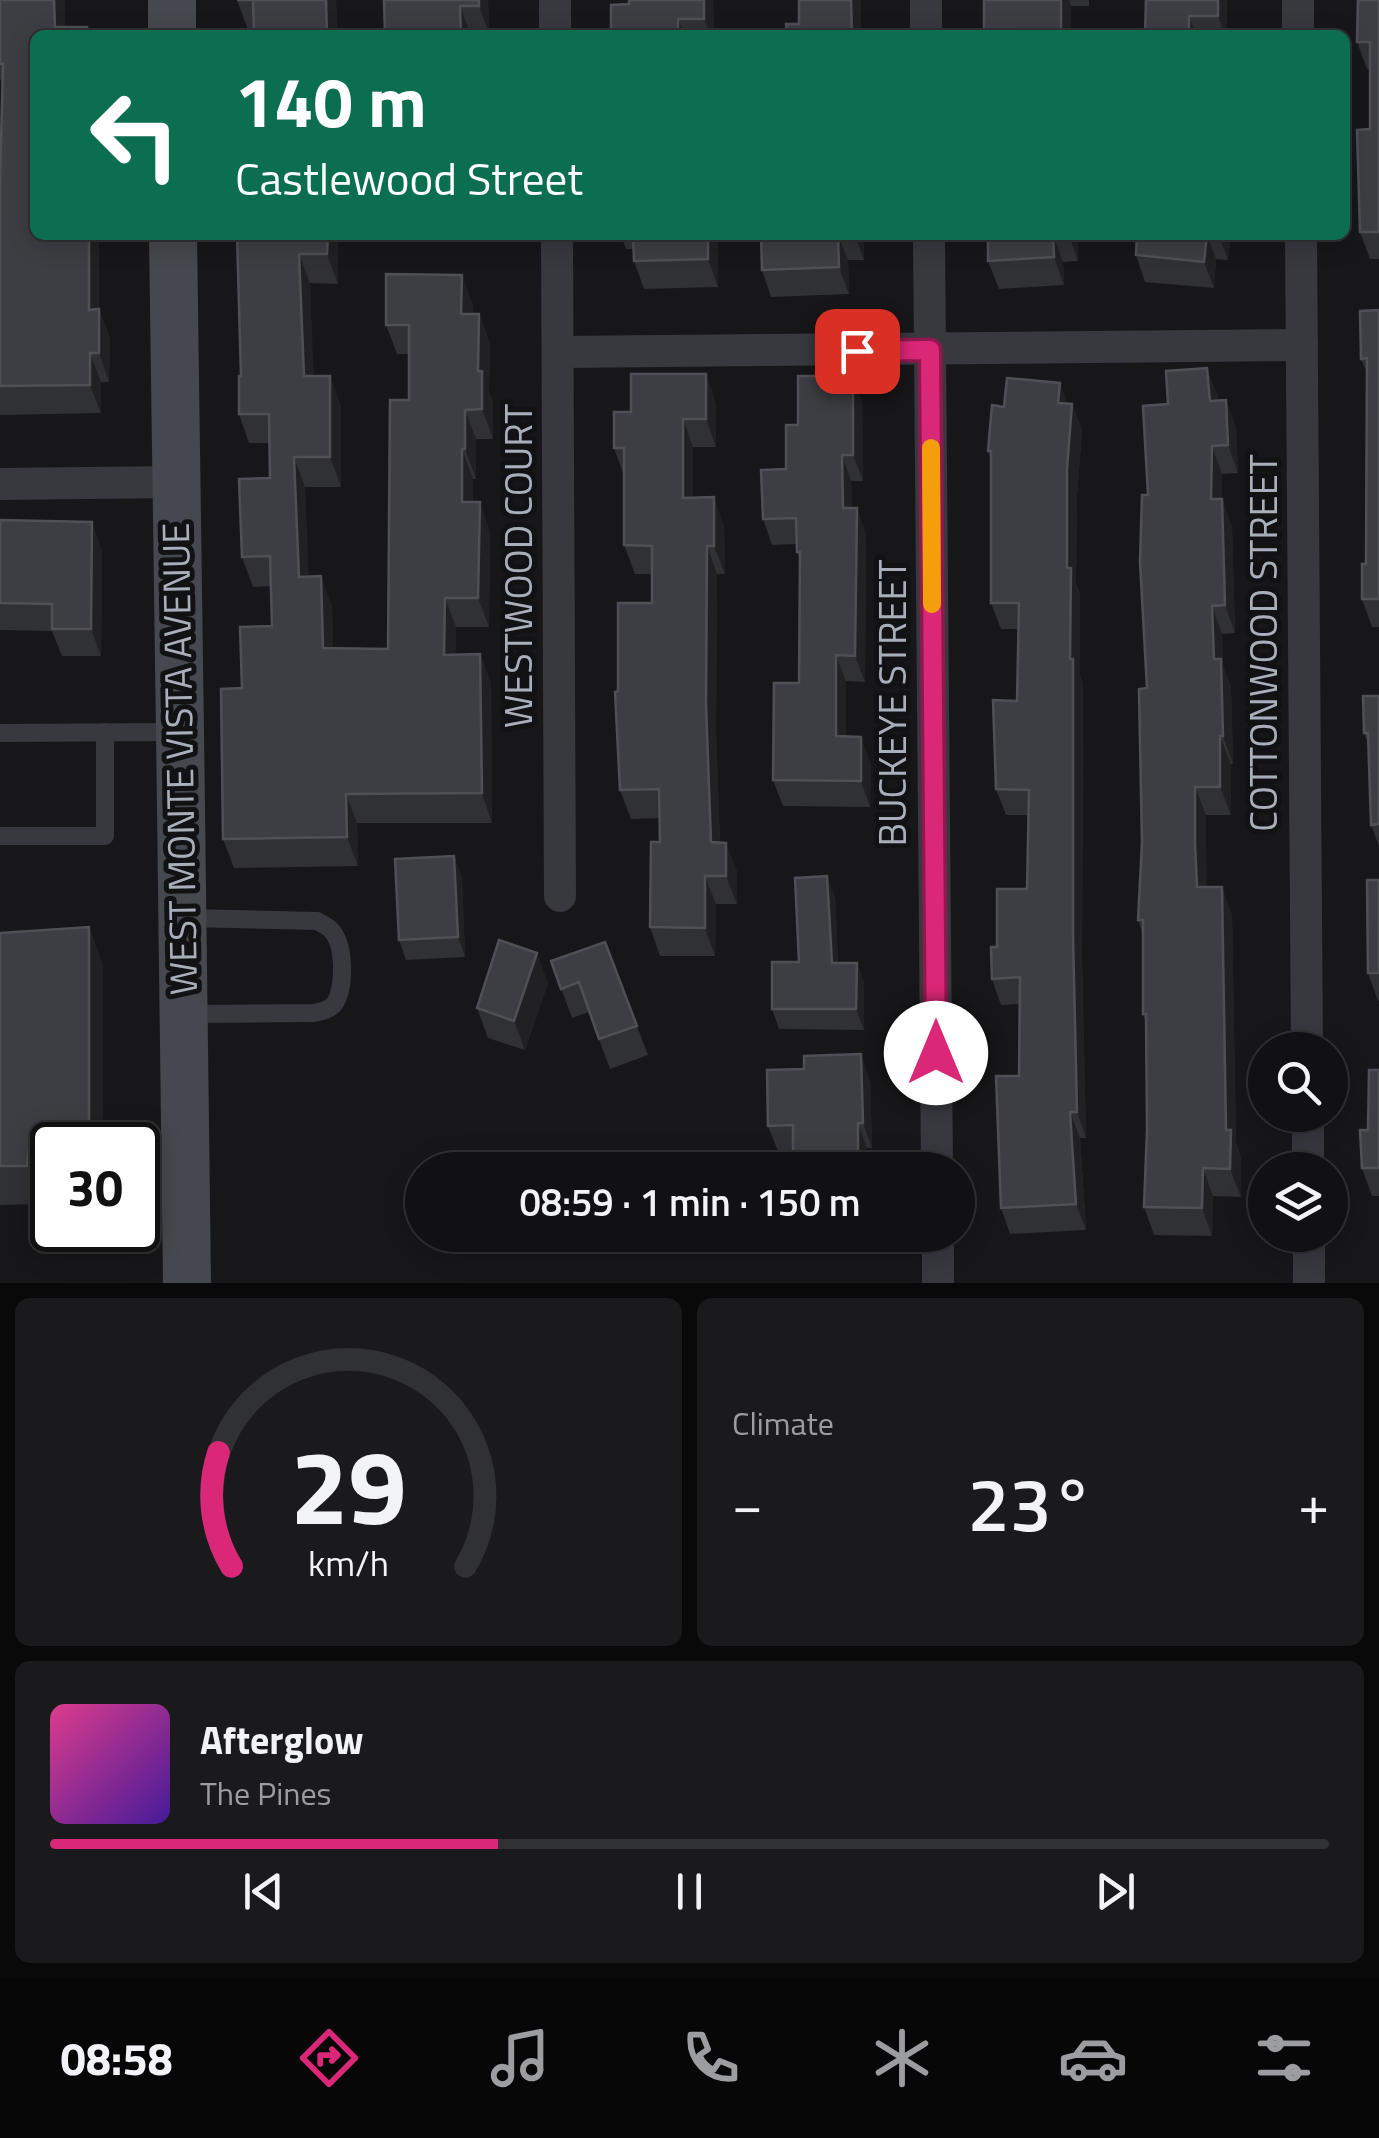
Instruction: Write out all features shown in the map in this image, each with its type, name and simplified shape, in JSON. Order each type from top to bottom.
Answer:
[{"type":"street","points":[[172,0],[172,30]]},
{"type":"street","points":[[554,0],[555,30]]},
{"type":"street","points":[[926,0],[926,30]]},
{"type":"street","points":[[1298,0],[1298,30]]},
{"type":"street","name":"WEST MONTE VISTA AVENUE","points":[[173,240],[187,1283]]},
{"type":"street","name":"WESTWOOD COURT","points":[[557,240],[560,896]]},
{"type":"street","name":"BUCKEYE STREET","points":[[929,240],[937,1152]]},
{"type":"street","name":"COTTONWOOD STREET","points":[[1301,240],[1307,1032]]},
{"type":"street","points":[[559,352],[1302,345]]},
{"type":"street","points":[[0,484],[175,482]]},
{"type":"street","points":[[938,1252],[938,1283]]},
{"type":"street","points":[[1308,1252],[1309,1283]]},
{"type":"lane","points":[[0,836],[104,836],[105,732]]},
{"type":"lane","points":[[0,733],[178,732]]},
{"type":"lane","points":[[184,918],[318,921],[337,939],[341,956],[340,989],[334,1004],[325,1010],[313,1014],[186,1014]]},
{"type":"building","points":[[0,0],[54,0],[55,27],[87,27],[30,30],[30,240],[89,240],[89,310],[99,309],[99,353],[90,353],[90,385],[0,386]]},
{"type":"building","points":[[253,0],[326,0],[327,30],[254,30]]},
{"type":"building","points":[[384,0],[479,0],[479,6],[460,6],[461,30],[385,30]]},
{"type":"building","points":[[629,0],[704,0],[704,19],[678,19],[678,30],[611,30],[611,5],[629,4]]},
{"type":"building","points":[[799,0],[851,0],[852,30],[787,30],[786,24],[799,24]]},
{"type":"building","points":[[984,0],[1061,0],[1061,30],[984,29]]},
{"type":"building","points":[[1146,0],[1218,0],[1218,16],[1189,16],[1189,30],[1145,30]]},
{"type":"building","points":[[1358,0],[1379,0],[1379,232],[1360,232],[1357,130],[1370,129],[1370,42],[1357,42]]},
{"type":"building","points":[[237,240],[328,240],[327,254],[299,254],[304,376],[330,376],[330,457],[294,457],[299,577],[321,576],[323,648],[388,649],[390,400],[409,400],[409,325],[386,325],[386,274],[462,275],[461,314],[479,314],[478,371],[482,371],[482,409],[465,410],[462,449],[462,502],[480,502],[478,598],[445,598],[444,655],[480,654],[482,793],[346,794],[347,837],[223,839],[221,689],[242,688],[240,627],[272,626],[270,556],[242,557],[239,479],[270,478],[269,414],[239,414]]},
{"type":"building","points":[[633,240],[708,240],[708,259],[634,261]]},
{"type":"building","points":[[761,240],[838,240],[839,267],[762,270]]},
{"type":"building","points":[[988,240],[1053,240],[1054,257],[988,261]]},
{"type":"building","points":[[1137,240],[1206,240],[1204,262],[1136,255]]},
{"type":"building","points":[[1379,310],[1379,599],[1362,599],[1362,564],[1366,564],[1367,358],[1361,359],[1360,311]]},
{"type":"building","points":[[1207,368],[1210,401],[1226,400],[1228,445],[1212,446],[1211,499],[1222,499],[1225,605],[1212,606],[1214,659],[1221,659],[1223,736],[1220,787],[1195,787],[1195,844],[1197,887],[1222,887],[1230,1169],[1203,1168],[1202,1208],[1144,1207],[1146,1014],[1143,920],[1138,920],[1142,843],[1139,689],[1147,688],[1140,562],[1142,495],[1148,495],[1143,406],[1168,404],[1166,371]]},
{"type":"building","points":[[631,374],[706,374],[706,419],[683,419],[683,498],[714,497],[714,546],[707,546],[706,704],[711,842],[726,843],[726,876],[705,876],[705,928],[650,927],[651,842],[660,842],[659,789],[620,790],[615,692],[618,603],[652,603],[652,546],[624,545],[624,448],[614,448],[614,412],[631,412]]},
{"type":"building","points":[[798,376],[853,376],[853,455],[842,455],[843,508],[857,508],[855,656],[836,655],[836,736],[861,737],[861,781],[773,780],[774,683],[799,683],[800,552],[796,518],[763,519],[761,470],[786,469],[786,425],[798,425]]},
{"type":"building","points":[[1007,378],[1060,383],[1058,403],[1072,404],[1067,469],[1067,568],[1071,568],[1073,659],[1077,1112],[1070,1112],[1076,1204],[1001,1208],[996,1076],[1019,1076],[1020,977],[992,979],[991,947],[997,947],[997,889],[1027,889],[1029,790],[996,789],[993,700],[1017,701],[1019,603],[991,603],[988,451],[992,405],[1004,407]]},
{"type":"building","points":[[0,520],[92,522],[91,629],[52,629],[52,604],[0,603]]},
{"type":"building","points":[[1363,696],[1379,696],[1379,824],[1371,825],[1368,733],[1364,733]]},
{"type":"building","points":[[454,856],[458,937],[399,940],[395,859]]},
{"type":"building","points":[[827,876],[832,963],[857,963],[856,1009],[772,1009],[772,962],[799,962],[795,878]]},
{"type":"building","points":[[1367,880],[1379,880],[1379,973],[1368,973]]},
{"type":"building","points":[[89,927],[89,1122],[30,1122],[27,1166],[0,1166],[0,933]]},
{"type":"building","points":[[499,940],[537,953],[514,1021],[477,1008]]},
{"type":"building","points":[[605,942],[637,1026],[599,1039],[579,982],[561,989],[551,961]]},
{"type":"building","points":[[861,1054],[863,1123],[858,1123],[858,1152],[793,1152],[793,1125],[768,1126],[767,1070],[804,1069],[804,1056]]},
{"type":"building","points":[[1369,1070],[1379,1070],[1379,1168],[1362,1168],[1360,1130],[1368,1130]]},
{"type":"slow traffic","points":[[931,448],[932,604]]},
{"type":"route","points":[[857,351],[930,350],[936,1053]]}]
